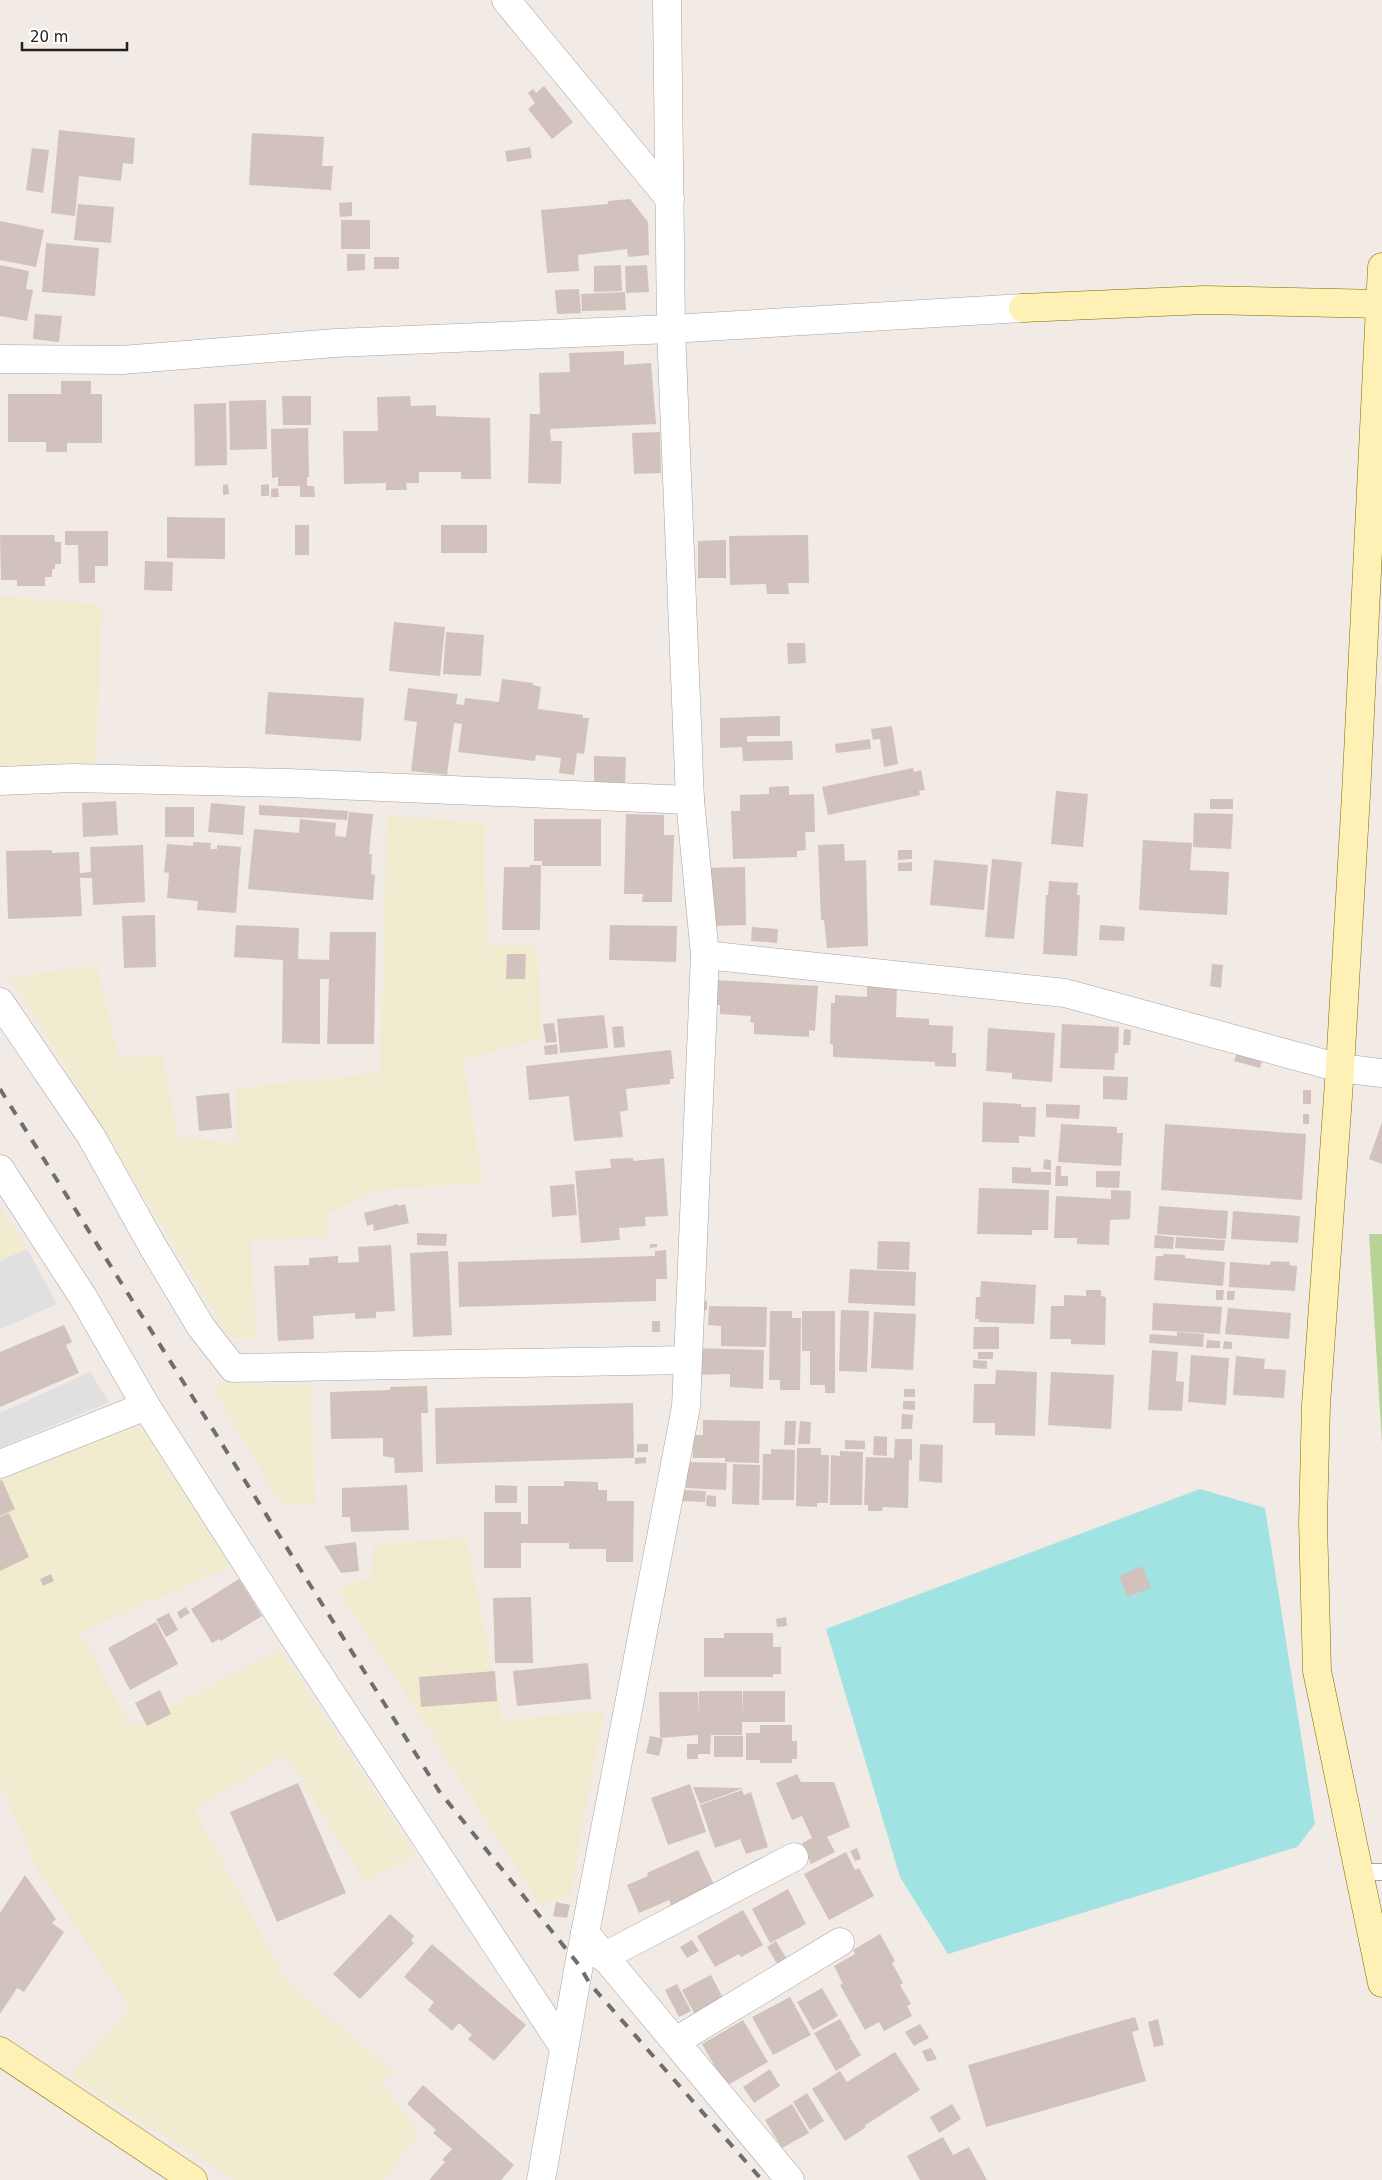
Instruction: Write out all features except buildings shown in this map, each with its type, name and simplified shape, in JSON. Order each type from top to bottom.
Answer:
[{"type":"street","points":[[506,0],[670,199]]},
{"type":"street","points":[[540,2180],[563,2046],[686,1407],[705,956],[690,800],[671,329],[667,0]]},
{"type":"street","points":[[1382,266],[1340,1068],[1316,1405],[1313,1522],[1318,1671],[1370,1872],[1382,1983]]},
{"type":"street","points":[[0,359],[122,360],[335,343],[671,329],[1023,308],[1205,300],[1381,304]]},
{"type":"street","points":[[0,781],[72,778],[288,783],[690,800]]},
{"type":"street","points":[[705,956],[1065,994],[1340,1068],[1382,1074]]},
{"type":"street","points":[[0,1002],[91,1136],[201,1327],[232,1368],[687,1360]]},
{"type":"street","points":[[0,1169],[83,1297],[146,1406],[294,1636],[563,2046]]},
{"type":"street","points":[[0,1464],[146,1406]]},
{"type":"street","points":[[603,1957],[794,1857]]},
{"type":"street","points":[[585,1933],[790,2180]]},
{"type":"street","points":[[676,2041],[840,1942]]},
{"type":"street","points":[[0,2051],[193,2180]]},
{"type":"shaded area","points":[[0,596],[102,605],[96,766],[0,765]]},
{"type":"shaded area","points":[[387,816],[484,823],[487,945],[537,946],[542,1038],[463,1060],[483,1183],[378,1190],[327,1214],[326,1237],[251,1239],[256,1338],[230,1338],[11,977],[97,965],[119,1058],[162,1055],[178,1137],[237,1143],[237,1088],[380,1073]]},
{"type":"shaded area","points":[[0,1206],[27,1249],[0,1261]]},
{"type":"shaded area","points":[[27,1249],[57,1304],[0,1329],[0,1261]]},
{"type":"shaded area","points":[[90,1372],[109,1402],[0,1448],[0,1413]]},
{"type":"shaded area","points":[[219,1382],[312,1387],[315,1504],[281,1504],[216,1394]]},
{"type":"shaded area","points":[[135,1424],[149,1434],[234,1565],[80,1632],[131,1727],[281,1650],[417,1856],[364,1881],[286,1755],[194,1809],[287,1982],[393,2072],[381,2084],[419,2133],[384,2180],[234,2180],[70,2076],[130,2008],[36,1867],[0,1783],[0,1479]]},
{"type":"shaded area","points":[[466,1538],[502,1720],[604,1711],[570,1896],[548,1901],[545,1912],[338,1589],[371,1578],[374,1544]]},
{"type":"green space","points":[[1369,1234],[1382,1234],[1382,1443]]},
{"type":"water","points":[[1200,1489],[1265,1508],[1315,1824],[1297,1847],[948,1954],[900,1877],[826,1629]]},
{"type":"railway","points":[[0,1089],[439,1791],[579,1965],[590,1984],[762,2180]]}]
